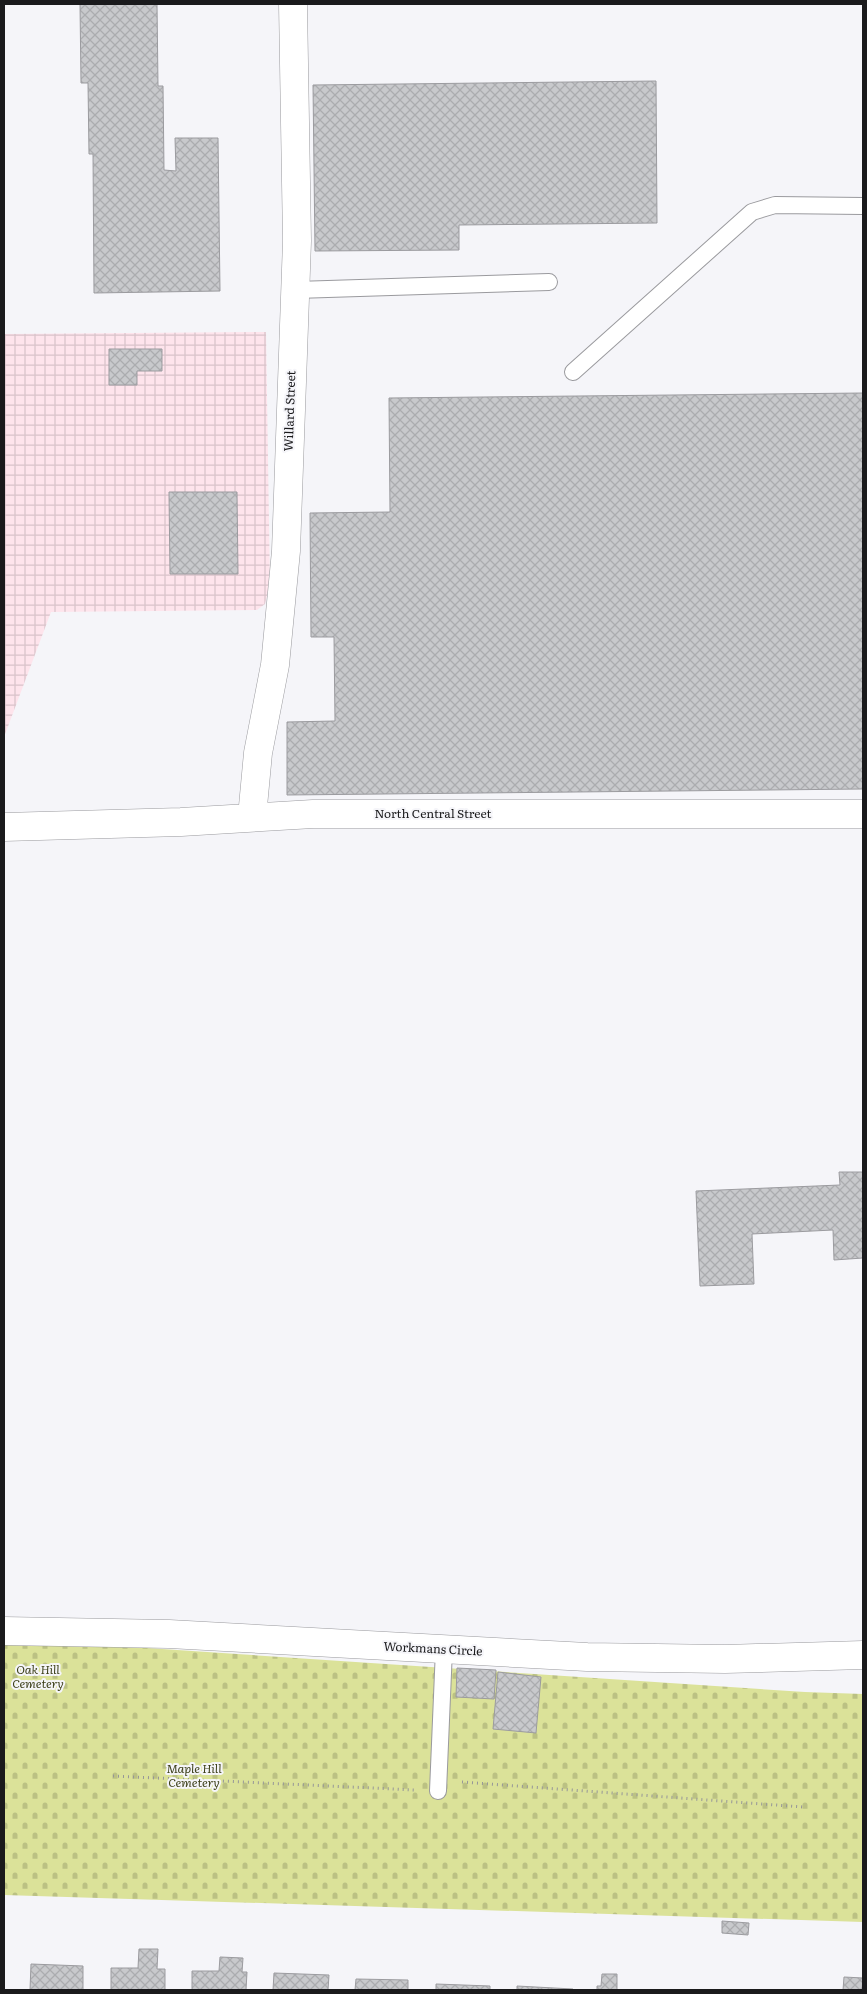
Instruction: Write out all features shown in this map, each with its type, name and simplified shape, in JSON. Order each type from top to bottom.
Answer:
[{"type":"street","name":"Willard Street","points":[[252,816],[258,753],[275,665],[286,551],[297,241],[293,4]]},
{"type":"street","name":"North Central Street","points":[[4,827],[181,822],[252,816],[332,814],[863,814]]},
{"type":"street","name":"Workmans Circle","points":[[4,1631],[169,1634],[588,1656],[705,1659],[863,1655]]},
{"type":"lane","points":[[572,372],[752,212],[775,205],[863,206]]},
{"type":"lane","points":[[296,290],[549,282]]},
{"type":"lane","points":[[438,1785],[444,1649]]},
{"type":"path","points":[[112,1776],[438,1785],[803,1807]]},
{"type":"shaded area","points":[[266,332],[270,584],[265,604],[257,610],[51,612],[4,737],[4,334]]},
{"type":"green space","name":"Maple Hill Cemetery","points":[[4,1643],[72,1643],[805,1692],[863,1694],[863,1922],[4,1895]]},
{"type":"building","points":[[80,4],[157,4],[158,86],[163,86],[164,170],[176,171],[175,138],[218,138],[220,291],[94,293],[93,154],[89,154],[88,83],[81,83]]},
{"type":"building","points":[[656,81],[657,223],[459,225],[459,250],[315,251],[313,85]]},
{"type":"building","points":[[109,349],[162,349],[162,371],[137,371],[137,385],[109,385]]},
{"type":"building","points":[[863,393],[863,789],[287,795],[287,722],[335,721],[334,637],[311,637],[310,513],[390,512],[389,398]]},
{"type":"building","points":[[169,492],[237,492],[238,574],[170,574]]},
{"type":"building","points":[[839,1172],[863,1172],[863,1258],[834,1260],[833,1230],[752,1234],[754,1284],[700,1286],[696,1191],[840,1185]]},
{"type":"building","points":[[457,1668],[496,1670],[494,1699],[456,1697]]},
{"type":"building","points":[[498,1672],[541,1677],[536,1733],[493,1729]]},
{"type":"building","points":[[722,1921],[749,1923],[748,1935],[722,1933]]},
{"type":"building","points":[[139,1949],[158,1949],[157,1969],[165,1969],[165,1990],[111,1990],[111,1968],[138,1968]]},
{"type":"building","points":[[220,1957],[243,1958],[242,1972],[247,1972],[246,1990],[192,1990],[192,1971],[219,1971]]},
{"type":"building","points":[[31,1964],[83,1966],[83,1990],[30,1990]]},
{"type":"building","points":[[274,1973],[329,1975],[328,1990],[273,1990]]},
{"type":"building","points":[[602,1974],[617,1974],[617,1990],[597,1990],[597,1986],[601,1986]]},
{"type":"building","points":[[844,1977],[863,1978],[862,1990],[843,1990]]},
{"type":"building","points":[[356,1979],[408,1980],[408,1990],[355,1990]]},
{"type":"building","points":[[436,1984],[490,1986],[490,1990],[436,1990]]},
{"type":"building","points":[[517,1986],[573,1989],[573,1990],[517,1990]]},
{"type":"park label","name":"Oak Hill Cemetery","points":[[38,1677]]}]
